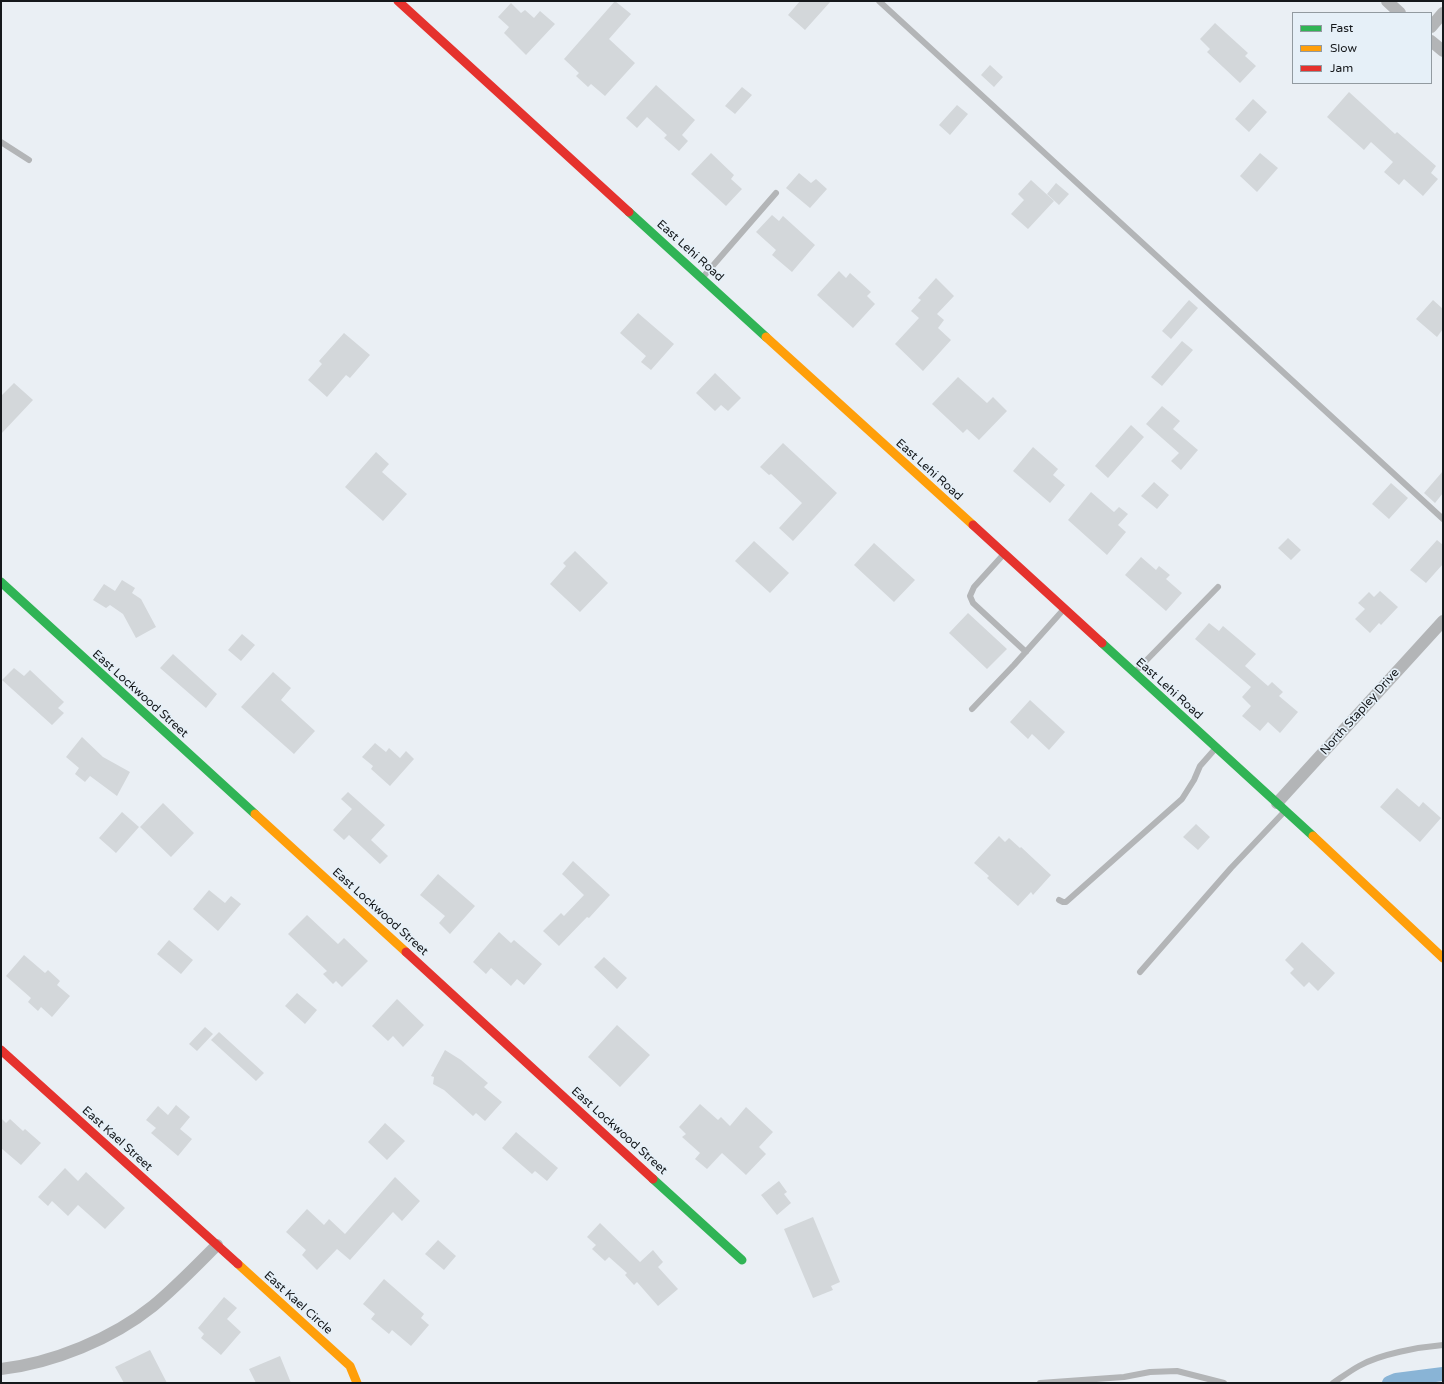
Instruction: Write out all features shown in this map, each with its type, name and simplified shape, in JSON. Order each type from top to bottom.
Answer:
[{"type":"street","name":"East Lehi Road","points":[[398,1],[1281,807],[1443,958]]},
{"type":"street","points":[[1387,1],[1399,12]]},
{"type":"street","points":[[1432,26],[1443,13]]},
{"type":"street","points":[[1432,41],[1443,51]]},
{"type":"street","name":"East Lockwood Street","points":[[1,582],[742,1260]]},
{"type":"street","name":"North Stapley Drive","points":[[1281,807],[1443,621]]},
{"type":"street","name":"East Kael Street","points":[[1,1050],[217,1245]]},
{"type":"street","points":[[1,1369],[60,1356],[105,1337],[152,1307],[217,1245]]},
{"type":"street","name":"East Kael Circle","points":[[217,1245],[350,1366],[357,1383]]},
{"type":"lane","points":[[879,1],[1443,519]]},
{"type":"lane","points":[[1,142],[29,160]]},
{"type":"lane","points":[[702,278],[776,193]]},
{"type":"lane","points":[[1004,554],[974,587],[970,596],[973,603],[1026,652]]},
{"type":"lane","points":[[1134,673],[1218,587]]},
{"type":"lane","points":[[972,709],[1064,609]]},
{"type":"lane","points":[[1059,900],[1066,902],[1182,799],[1194,780],[1200,766],[1216,748]]},
{"type":"lane","points":[[1140,972],[1226,874],[1281,807]]},
{"type":"lane","points":[[1334,1383],[1360,1365],[1391,1354],[1428,1346],[1443,1345]]},
{"type":"lane","points":[[1040,1383],[1124,1377],[1150,1372],[1177,1371],[1224,1383]]},
{"type":"building","points":[[615,1],[631,14],[609,39],[635,63],[605,96],[591,84],[588,87],[576,76],[579,73],[564,59]]},
{"type":"building","points":[[800,1],[831,1],[805,30],[788,15]]},
{"type":"building","points":[[511,3],[521,13],[525,10],[534,18],[540,11],[555,24],[526,55],[504,33],[509,27],[498,17]]},
{"type":"building","points":[[1215,23],[1248,53],[1245,56],[1256,66],[1240,83],[1207,52],[1210,49],[1200,39]]},
{"type":"building","points":[[990,65],[1003,77],[994,87],[981,75]]},
{"type":"building","points":[[656,85],[695,120],[682,135],[688,141],[679,151],[664,138],[667,135],[647,117],[637,128],[626,118]]},
{"type":"building","points":[[742,87],[752,95],[735,114],[725,106]]},
{"type":"building","points":[[1349,92],[1395,134],[1397,132],[1436,166],[1431,173],[1438,179],[1423,196],[1404,179],[1399,185],[1384,172],[1393,162],[1371,142],[1364,150],[1327,117]]},
{"type":"building","points":[[1253,99],[1267,112],[1249,132],[1235,119]]},
{"type":"building","points":[[957,105],[968,114],[950,135],[939,125]]},
{"type":"building","points":[[711,153],[734,175],[731,179],[742,189],[726,206],[691,174]]},
{"type":"building","points":[[1260,153],[1278,168],[1257,192],[1240,176]]},
{"type":"building","points":[[799,173],[811,183],[816,179],[827,189],[810,208],[786,188]]},
{"type":"building","points":[[1031,180],[1054,201],[1028,229],[1011,214],[1024,200],[1018,194]]},
{"type":"building","points":[[1056,183],[1069,194],[1059,205],[1047,194]]},
{"type":"building","points":[[772,215],[779,221],[783,216],[815,245],[792,272],[772,255],[776,250],[756,232]]},
{"type":"building","points":[[839,271],[846,278],[850,273],[871,292],[867,296],[875,304],[853,328],[817,295]]},
{"type":"building","points":[[936,278],[954,296],[937,314],[944,320],[938,328],[951,340],[923,371],[895,344],[919,318],[911,311],[921,300],[918,298]]},
{"type":"building","points":[[1189,300],[1198,308],[1171,339],[1162,331]]},
{"type":"building","points":[[1433,300],[1443,309],[1443,329],[1437,337],[1416,319]]},
{"type":"building","points":[[638,313],[674,344],[651,370],[641,362],[646,356],[620,333]]},
{"type":"building","points":[[344,333],[370,355],[350,378],[346,375],[327,397],[308,380],[322,364],[319,361]]},
{"type":"building","points":[[1182,341],[1193,350],[1162,386],[1151,377]]},
{"type":"building","points":[[715,373],[741,398],[728,411],[721,405],[715,411],[696,393]]},
{"type":"building","points":[[958,377],[987,403],[993,397],[1007,411],[979,440],[967,429],[963,433],[932,404]]},
{"type":"building","points":[[14,383],[33,400],[1,434],[1,396]]},
{"type":"building","points":[[1162,406],[1180,421],[1173,429],[1198,450],[1181,470],[1171,461],[1179,453],[1146,424]]},
{"type":"building","points":[[1131,425],[1144,437],[1108,478],[1095,466]]},
{"type":"building","points":[[783,443],[837,493],[793,541],[779,528],[802,503],[771,474],[769,475],[760,467]]},
{"type":"building","points":[[1033,447],[1058,469],[1053,475],[1065,485],[1050,503],[1013,471]]},
{"type":"building","points":[[376,452],[389,464],[382,472],[407,494],[383,521],[345,487]]},
{"type":"building","points":[[1443,471],[1443,493],[1435,503],[1424,493]]},
{"type":"building","points":[[1154,482],[1169,495],[1157,509],[1141,496]]},
{"type":"building","points":[[1391,483],[1408,498],[1389,519],[1372,504]]},
{"type":"building","points":[[1091,492],[1114,512],[1119,507],[1128,514],[1118,525],[1126,532],[1107,555],[1068,520]]},
{"type":"building","points":[[1288,538],[1301,550],[1291,560],[1278,548]]},
{"type":"building","points":[[1437,540],[1443,545],[1443,564],[1426,583],[1410,570]]},
{"type":"building","points":[[754,541],[789,573],[770,593],[735,561]]},
{"type":"building","points":[[874,543],[915,580],[894,602],[854,565]]},
{"type":"building","points":[[575,551],[608,583],[580,612],[550,584],[566,566],[563,563]]},
{"type":"building","points":[[1141,557],[1156,570],[1159,566],[1170,575],[1166,579],[1182,593],[1166,611],[1125,575]]},
{"type":"building","points":[[122,580],[135,588],[132,593],[141,599],[156,627],[136,638],[123,614],[110,605],[106,608],[93,600],[104,584],[115,591]]},
{"type":"building","points":[[1380,591],[1398,607],[1381,625],[1379,623],[1370,633],[1355,619],[1365,609],[1358,603],[1369,592],[1374,597]]},
{"type":"building","points":[[968,613],[1007,649],[987,669],[949,633]]},
{"type":"building","points":[[1209,623],[1219,631],[1223,626],[1256,654],[1245,666],[1268,686],[1272,682],[1283,692],[1279,696],[1298,712],[1280,733],[1268,722],[1260,731],[1242,716],[1251,706],[1242,697],[1251,687],[1195,639]]},
{"type":"building","points":[[242,634],[255,645],[241,661],[228,650]]},
{"type":"building","points":[[173,654],[217,694],[206,708],[160,668]]},
{"type":"building","points":[[14,668],[24,676],[30,670],[64,702],[58,708],[64,713],[52,725],[2,680]]},
{"type":"building","points":[[273,672],[291,688],[281,700],[315,731],[294,754],[241,707]]},
{"type":"building","points":[[1030,700],[1065,732],[1049,750],[1032,734],[1028,739],[1010,722]]},
{"type":"building","points":[[82,737],[103,757],[130,772],[117,796],[90,776],[85,782],[75,774],[79,768],[66,757]]},
{"type":"building","points":[[375,743],[386,752],[389,748],[400,758],[406,751],[414,759],[390,786],[371,769],[373,766],[362,757]]},
{"type":"building","points":[[1397,788],[1419,807],[1423,802],[1441,818],[1420,842],[1380,807]]},
{"type":"building","points":[[348,792],[385,825],[371,840],[388,856],[380,864],[349,835],[344,840],[333,830],[352,809],[341,799]]},
{"type":"building","points":[[163,803],[194,833],[171,857],[140,827]]},
{"type":"building","points":[[122,812],[139,827],[116,853],[99,838]]},
{"type":"building","points":[[1196,824],[1210,837],[1198,850],[1183,837]]},
{"type":"building","points":[[999,836],[1005,842],[1009,838],[1020,848],[1021,847],[1051,875],[1033,895],[1031,892],[1018,906],[987,878],[989,876],[974,863]]},
{"type":"building","points":[[573,861],[610,895],[589,918],[587,917],[559,946],[543,931],[561,913],[564,916],[584,895],[562,874]]},
{"type":"building","points":[[438,874],[475,906],[450,934],[439,923],[445,916],[420,895]]},
{"type":"building","points":[[209,890],[225,903],[231,896],[241,904],[218,931],[193,909]]},
{"type":"building","points":[[307,915],[338,944],[344,938],[368,961],[342,987],[336,981],[333,984],[323,974],[327,971],[288,934]]},
{"type":"building","points":[[499,932],[511,943],[514,940],[542,964],[524,985],[517,979],[511,986],[491,968],[486,974],[473,962]]},
{"type":"building","points":[[169,940],[193,960],[181,974],[157,954]]},
{"type":"building","points":[[1302,942],[1335,973],[1318,991],[1309,982],[1304,987],[1290,973],[1294,969],[1285,960]]},
{"type":"building","points":[[24,955],[45,973],[48,970],[60,981],[57,985],[70,996],[52,1017],[41,1007],[38,1011],[28,1002],[31,998],[6,976]]},
{"type":"building","points":[[604,957],[627,978],[617,989],[594,967]]},
{"type":"building","points":[[297,993],[317,1010],[305,1024],[285,1006]]},
{"type":"building","points":[[397,999],[424,1025],[403,1047],[393,1036],[388,1041],[372,1026]]},
{"type":"building","points":[[617,1025],[650,1055],[620,1087],[588,1057]]},
{"type":"building","points":[[205,1027],[213,1034],[197,1051],[189,1044]]},
{"type":"building","points":[[219,1032],[264,1073],[256,1081],[211,1040]]},
{"type":"building","points":[[445,1050],[461,1060],[488,1083],[484,1087],[502,1102],[485,1121],[476,1113],[473,1116],[444,1090],[433,1084],[434,1077],[431,1076]]},
{"type":"building","points":[[700,1104],[718,1120],[721,1117],[730,1126],[746,1107],[773,1132],[759,1147],[766,1154],[746,1175],[722,1153],[707,1169],[695,1159],[700,1153],[682,1137],[686,1134],[679,1127]]},
{"type":"building","points":[[176,1105],[190,1117],[180,1129],[192,1139],[178,1156],[151,1133],[156,1128],[146,1120],[158,1106],[168,1115]]},
{"type":"building","points":[[1,1118],[6,1123],[10,1119],[23,1131],[25,1129],[41,1143],[21,1165],[1,1148]]},
{"type":"building","points":[[385,1123],[405,1141],[387,1160],[368,1142]]},
{"type":"building","points":[[516,1132],[558,1168],[547,1181],[535,1171],[532,1174],[502,1148]]},
{"type":"building","points":[[65,1168],[78,1181],[86,1172],[125,1208],[105,1229],[78,1205],[68,1216],[52,1201],[48,1206],[38,1197]]},
{"type":"building","points":[[395,1177],[420,1201],[402,1221],[393,1212],[350,1260],[337,1249],[317,1270],[302,1255],[306,1250],[286,1232],[307,1209],[324,1225],[329,1219],[345,1234]]},
{"type":"building","points":[[779,1181],[787,1192],[784,1194],[791,1203],[777,1215],[761,1195]]},
{"type":"building","points":[[813,1217],[840,1282],[831,1286],[833,1290],[813,1298],[784,1229]]},
{"type":"building","points":[[600,1223],[640,1262],[653,1250],[663,1262],[658,1267],[678,1289],[658,1306],[637,1282],[634,1285],[625,1275],[627,1273],[609,1257],[605,1261],[592,1249],[596,1245],[587,1237]]},
{"type":"building","points":[[438,1240],[456,1256],[444,1270],[425,1254]]},
{"type":"building","points":[[384,1279],[424,1314],[421,1318],[429,1325],[411,1346],[392,1330],[389,1334],[371,1319],[375,1314],[363,1304]]},
{"type":"building","points":[[224,1297],[237,1308],[227,1319],[241,1332],[221,1355],[201,1338],[204,1334],[198,1328]]},
{"type":"building","points":[[150,1350],[167,1383],[124,1383],[115,1367]]},
{"type":"building","points":[[280,1356],[291,1383],[256,1383],[249,1369]]},
{"type":"waterway","points":[[1389,1383],[1396,1380],[1443,1374]]},
{"type":"traffic: fast","points":[[629,212],[766,337]]},
{"type":"traffic: fast","points":[[1,582],[255,814]]},
{"type":"traffic: fast","points":[[1102,643],[1313,836]]},
{"type":"traffic: fast","points":[[653,1179],[742,1260]]},
{"type":"traffic: slow","points":[[766,337],[973,525]]},
{"type":"traffic: slow","points":[[255,814],[406,952]]},
{"type":"traffic: slow","points":[[1313,836],[1443,958]]},
{"type":"traffic: slow","points":[[238,1264],[350,1366],[357,1383]]},
{"type":"traffic: jam","points":[[398,1],[629,212]]},
{"type":"traffic: jam","points":[[973,525],[1102,643]]},
{"type":"traffic: jam","points":[[406,952],[653,1179]]},
{"type":"traffic: jam","points":[[1,1050],[238,1264]]}]
